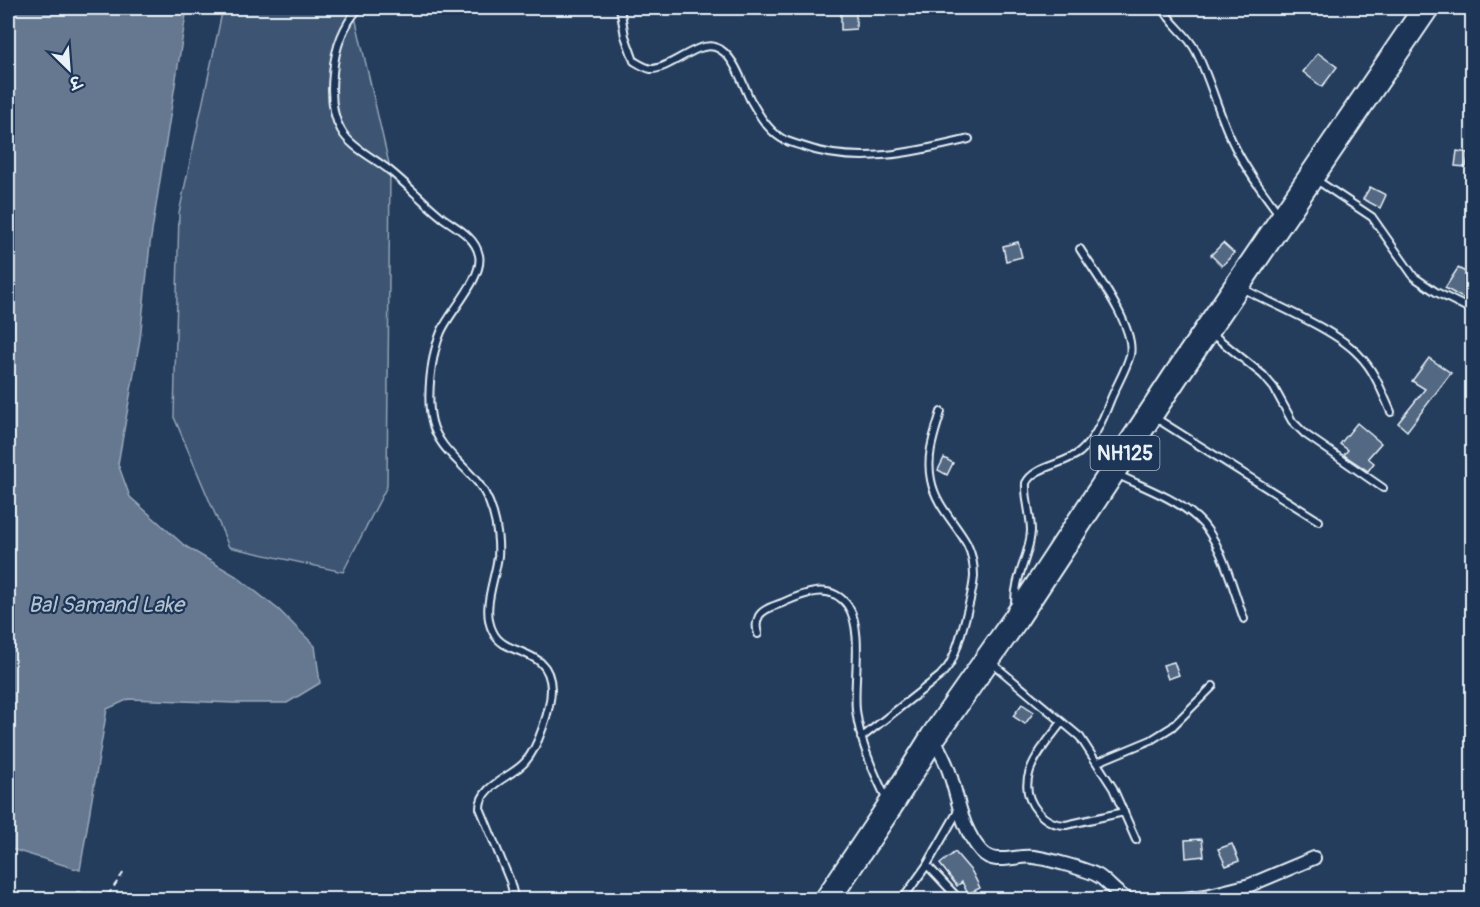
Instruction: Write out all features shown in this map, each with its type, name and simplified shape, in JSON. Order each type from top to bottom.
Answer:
[{"type":"highway","name":"NH125","points":[[827,900],[933,737],[1015,620],[1112,472],[1426,8]]},
{"type":"street","points":[[933,737],[947,767],[966,829],[982,852],[990,858],[998,859],[1036,857],[1091,873],[1100,877],[1115,892],[1129,900]]},
{"type":"street","points":[[1177,900],[1206,896],[1250,885],[1314,858]]},
{"type":"lane","points":[[359,8],[341,34],[334,56],[333,109],[342,133],[462,231],[474,243],[480,257],[478,271],[440,335],[430,388],[432,422],[442,445],[474,477],[487,494],[494,516],[498,553],[489,600],[492,630],[496,638],[538,660],[548,673],[551,690],[548,710],[536,744],[525,762],[486,792],[480,800],[480,808],[510,881],[515,900]]},
{"type":"lane","points":[[620,8],[625,36],[634,61],[650,69],[665,66],[700,49],[712,46],[721,50],[730,59],[757,112],[771,130],[782,139],[817,152],[856,157],[919,152],[969,139]]},
{"type":"lane","points":[[1163,8],[1170,21],[1183,31],[1196,51],[1232,142],[1260,188],[1283,219]]},
{"type":"lane","points":[[1312,177],[1372,217],[1414,277],[1436,292],[1473,310]]},
{"type":"lane","points":[[1015,620],[1014,593],[1031,531],[1026,483],[1029,476],[1067,460],[1092,439],[1103,419],[1130,354],[1130,340],[1126,324],[1080,249]]},
{"type":"lane","points":[[1239,286],[1341,340],[1359,354],[1372,371],[1391,412]]},
{"type":"lane","points":[[1208,331],[1263,375],[1274,388],[1292,422],[1305,434],[1383,488]]},
{"type":"lane","points":[[861,738],[940,676],[950,664],[959,644],[974,577],[973,560],[968,545],[942,508],[932,484],[929,467],[931,445],[941,412]]},
{"type":"lane","points":[[1151,415],[1319,521]]},
{"type":"lane","points":[[1112,472],[1179,504],[1199,519],[1212,536],[1244,619]]},
{"type":"lane","points":[[758,634],[756,625],[760,614],[804,593],[820,590],[836,595],[848,606],[854,619],[857,640],[856,709],[861,738],[868,761],[890,806]]},
{"type":"lane","points":[[986,659],[1080,737],[1098,762],[1136,840]]},
{"type":"lane","points":[[1098,762],[1151,740],[1172,727],[1213,686]]},
{"type":"lane","points":[[1062,722],[1030,766],[1026,784],[1034,808],[1045,820],[1058,825],[1124,812]]},
{"type":"lane","points":[[902,900],[927,865],[959,810]]},
{"type":"lane","points":[[927,865],[960,900]]},
{"type":"lane","points":[[8,895],[20,900]]},
{"type":"path","points":[[57,900],[75,892],[108,895],[124,872]]},
{"type":"shaded area","points":[[223,8],[353,8],[390,168],[387,486],[343,572],[229,547],[174,417],[179,213]]},
{"type":"water","name":"Bal Samand Lake","points":[[8,8],[187,8],[150,244],[140,339],[118,464],[130,497],[185,546],[236,576],[279,610],[315,646],[320,683],[287,703],[129,699],[107,709],[80,870],[8,848]]},
{"type":"building","points":[[856,8],[856,29],[841,30],[841,9]]},
{"type":"building","points":[[1318,53],[1337,67],[1322,87],[1303,72]]},
{"type":"building","points":[[1457,151],[1469,153],[1466,167],[1455,166]]},
{"type":"building","points":[[1370,187],[1386,195],[1380,208],[1363,199]]},
{"type":"building","points":[[1018,242],[1022,257],[1006,261],[1003,246]]},
{"type":"building","points":[[1223,243],[1234,253],[1222,266],[1211,255]]},
{"type":"building","points":[[1458,268],[1473,276],[1473,304],[1445,288]]},
{"type":"building","points":[[1429,358],[1451,373],[1407,431],[1398,423],[1425,389],[1412,381]]},
{"type":"building","points":[[1357,423],[1381,443],[1368,458],[1374,463],[1368,471],[1344,455],[1348,450],[1340,444]]},
{"type":"building","points":[[944,458],[953,463],[947,475],[938,470]]},
{"type":"building","points":[[1174,662],[1179,675],[1168,679],[1163,665]]},
{"type":"building","points":[[1022,704],[1034,712],[1025,724],[1013,716]]},
{"type":"building","points":[[1202,839],[1204,856],[1186,858],[1185,840]]},
{"type":"building","points":[[1232,844],[1239,861],[1226,866],[1218,849]]},
{"type":"building","points":[[955,852],[972,872],[980,888],[968,894],[962,882],[957,886],[940,864]]}]
